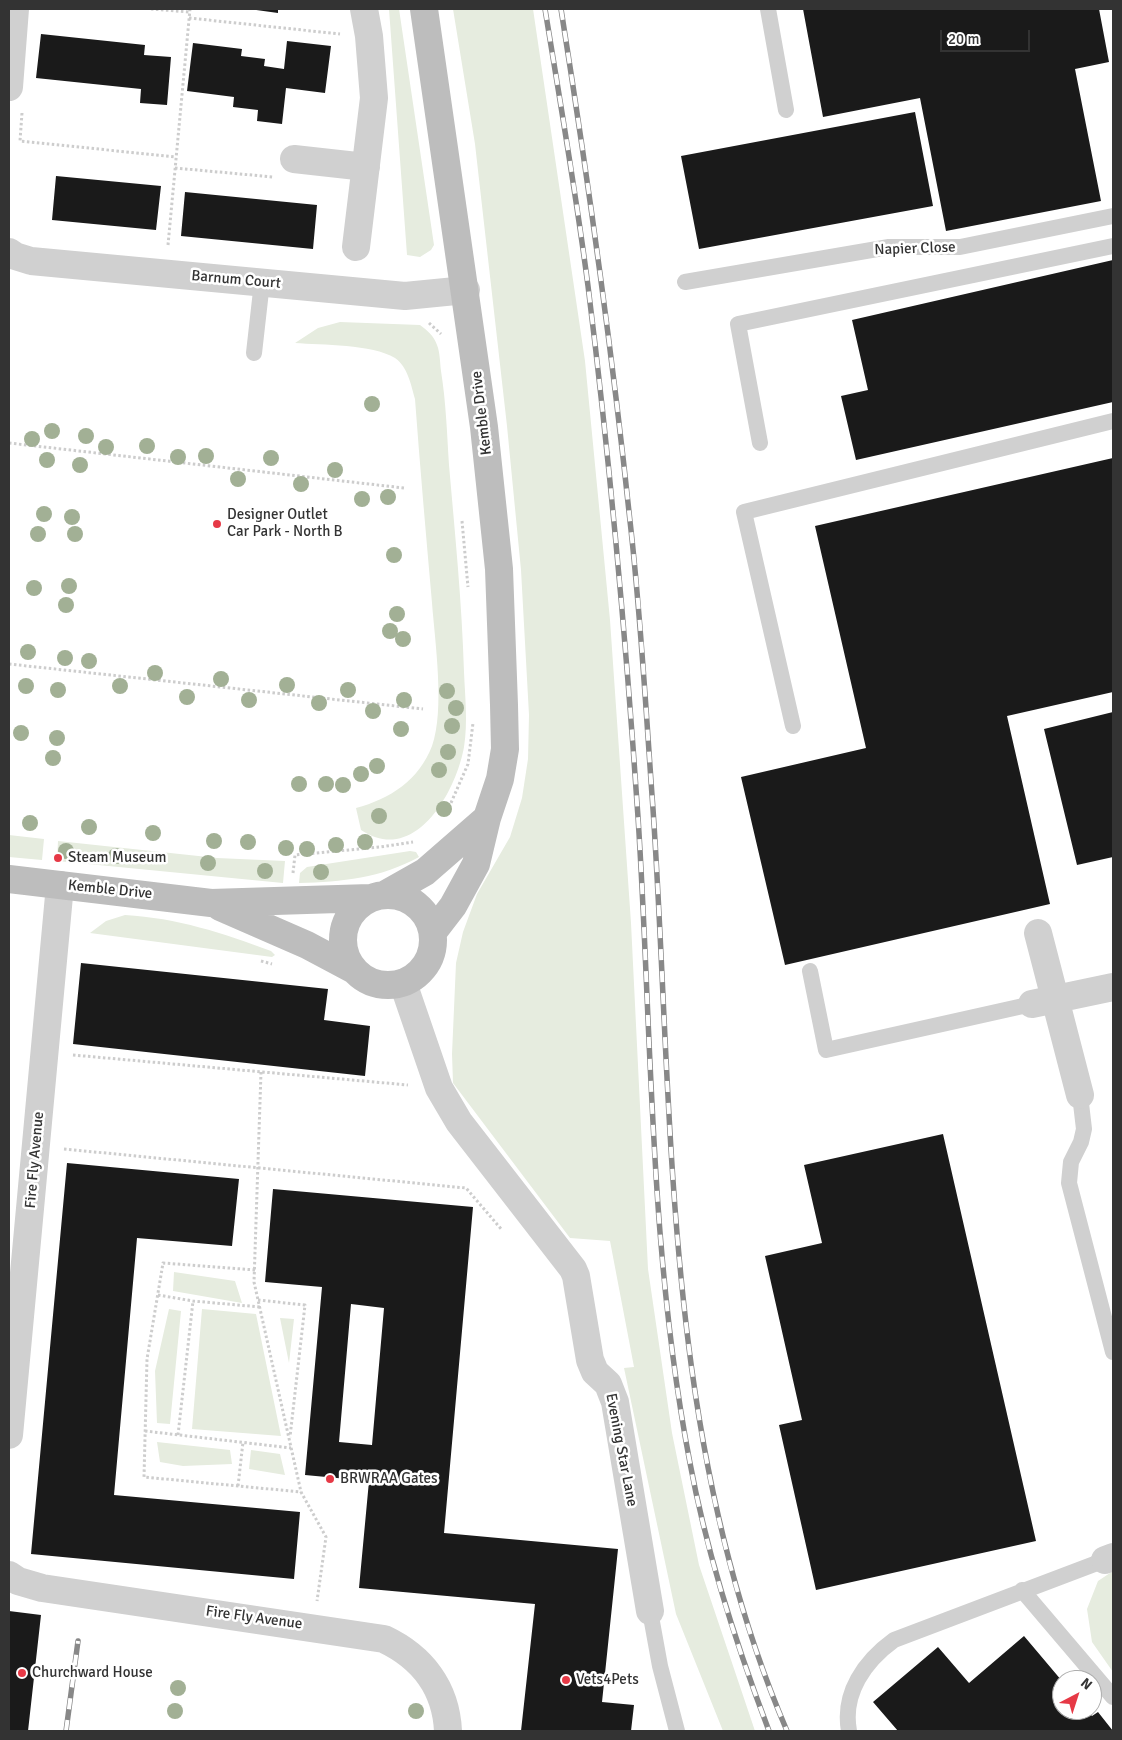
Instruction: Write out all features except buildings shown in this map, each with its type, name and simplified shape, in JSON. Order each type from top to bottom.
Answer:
[{"type":"main road","name":"Kemble Drive","points":[[424,9],[466,290],[484,427],[499,569],[504,648],[505,749],[500,779],[487,818],[476,864],[453,906],[433,932]]},
{"type":"main road","name":"Kemble Drive","points":[[9,879],[211,903],[378,896],[425,872],[487,818]]},
{"type":"main road","points":[[378,896],[403,897],[416,904],[430,921],[433,932],[433,951],[427,964],[417,976],[403,983],[386,985],[369,981],[354,970],[344,950],[344,928],[355,908],[378,896]]},
{"type":"main road","name":"Kemble Drive","points":[[211,903],[286,935],[354,970]]},
{"type":"street","points":[[15,9],[16,97]]},
{"type":"street","points":[[356,247],[374,98],[369,36],[364,9]]},
{"type":"street","points":[[294,159],[366,167]]},
{"type":"street","name":"Barnum Court","points":[[9,252],[31,261],[405,296],[466,290]]},
{"type":"street","name":"Fire Fly Avenue","points":[[9,1436],[13,1342],[36,1147],[60,885]]},
{"type":"street","points":[[1038,933],[1044,1002],[1080,1095]]},
{"type":"street","name":"Evening Star Lane","points":[[403,983],[439,1088],[459,1122],[576,1276],[590,1360],[595,1372],[608,1384],[615,1402],[650,1611]]},
{"type":"street","points":[[1044,1002],[1113,988]]},
{"type":"street","name":"Fire Fly Avenue","points":[[9,1575],[18,1581],[42,1588],[314,1626],[384,1638],[415,1658],[428,1670],[437,1685],[447,1715],[448,1731]]},
{"type":"lane","points":[[768,9],[786,110]]},
{"type":"lane","name":"Napier Close","points":[[685,282],[889,247],[960,247],[1113,216]]},
{"type":"lane","points":[[760,443],[738,324],[1113,246]]},
{"type":"lane","points":[[254,353],[262,282]]},
{"type":"lane","points":[[793,726],[744,512],[1113,421]]},
{"type":"lane","points":[[810,971],[826,1050],[1044,1002]]},
{"type":"lane","points":[[1080,1095],[1084,1129],[1082,1142],[1071,1162],[1069,1183],[1113,1352]]},
{"type":"lane","points":[[849,1731],[847,1721],[851,1698],[863,1668],[876,1653],[894,1640],[1109,1558]]},
{"type":"lane","points":[[1022,1590],[1113,1697]]},
{"type":"lane","name":"Evening Star Lane","points":[[650,1611],[660,1666],[677,1731]]},
{"type":"path","points":[[151,9],[190,11],[165,274]]},
{"type":"path","points":[[189,18],[369,36]]},
{"type":"path","points":[[16,97],[20,141],[176,156]]},
{"type":"path","points":[[426,321],[440,334],[442,339]]},
{"type":"path","points":[[9,442],[404,488]]},
{"type":"path","points":[[462,517],[469,595]]},
{"type":"path","points":[[9,664],[423,708]]},
{"type":"path","points":[[446,814],[461,784],[468,764],[473,716]]},
{"type":"path","points":[[293,901],[296,855],[388,846],[419,840]]},
{"type":"path","points":[[261,962],[273,964],[286,935]]},
{"type":"path","points":[[45,1052],[439,1088]]},
{"type":"path","points":[[261,1072],[254,1282],[301,1492],[326,1537],[314,1626]]},
{"type":"path","points":[[36,1147],[466,1188],[502,1230]]},
{"type":"path","points":[[255,1270],[163,1263],[147,1359],[144,1477],[301,1492]]},
{"type":"path","points":[[158,1295],[193,1301],[260,1307]]},
{"type":"path","points":[[258,1300],[305,1305],[289,1440]]},
{"type":"path","points":[[178,1435],[193,1301]]},
{"type":"path","points":[[146,1431],[291,1448]]},
{"type":"path","points":[[238,1487],[242,1442]]},
{"type":"shaded area","points":[[389,9],[399,9],[434,245],[431,250],[420,257],[407,255]]},
{"type":"shaded area","points":[[453,9],[533,9],[585,361],[610,620],[631,923],[648,1269],[672,1433],[699,1565],[755,1731],[723,1731],[676,1614],[624,1368],[634,1367],[610,1241],[570,1238],[453,1083],[452,1054],[456,963],[463,932],[477,894],[510,837],[522,798],[528,759],[529,715],[521,570],[507,426],[475,144]]},
{"type":"shaded area","points":[[340,322],[420,325],[428,331],[436,342],[444,394],[462,620],[466,729],[459,765],[442,803],[430,819],[415,831],[399,839],[381,839],[361,830],[356,808],[392,793],[411,778],[426,758],[436,731],[439,695],[437,656],[415,399],[403,366],[395,358],[385,353],[347,346],[295,343],[318,328]]},
{"type":"shaded area","points":[[9,835],[44,839],[42,860],[9,857]]},
{"type":"shaded area","points":[[58,841],[217,858],[285,861],[283,883],[57,861]]},
{"type":"shaded area","points":[[410,851],[416,852],[419,857],[390,870],[361,878],[299,883],[300,873],[307,867]]},
{"type":"shaded area","points":[[125,915],[163,919],[200,927],[253,944],[271,951],[275,955],[272,957],[90,933],[106,921]]},
{"type":"shaded area","points":[[174,1272],[235,1281],[242,1303],[173,1291]]},
{"type":"shaded area","points":[[169,1309],[181,1311],[170,1424],[157,1423],[155,1371]]},
{"type":"shaded area","points":[[202,1309],[256,1314],[281,1436],[192,1429]]},
{"type":"shaded area","points":[[280,1318],[294,1319],[289,1363]]},
{"type":"shaded area","points":[[157,1442],[230,1450],[232,1464],[183,1466],[160,1462]]},
{"type":"shaded area","points":[[251,1450],[280,1454],[285,1475],[249,1469]]},
{"type":"shaded area","points":[[1113,1571],[1113,1672],[1092,1642],[1087,1609],[1098,1581]]},
{"type":"railway","points":[[545,9],[588,286],[617,551],[638,817],[659,1222],[677,1383],[690,1463],[705,1531],[734,1632],[769,1731]]},
{"type":"railway","points":[[561,9],[599,265],[634,557],[653,809],[672,1160],[681,1277],[695,1393],[716,1508],[746,1621],[787,1731]]},
{"type":"railway","points":[[66,1731],[78,1641]]},
{"type":"place","name":"Designer Outlet Car Park - North B","points":[[217,524]]},
{"type":"place","name":"Steam Museum","points":[[58,858]]},
{"type":"place","name":"BRWRAA Gates","points":[[330,1479]]},
{"type":"place","name":"Churchward House","points":[[22,1673]]},
{"type":"place","name":"Vets4Pets","points":[[566,1680]]}]
